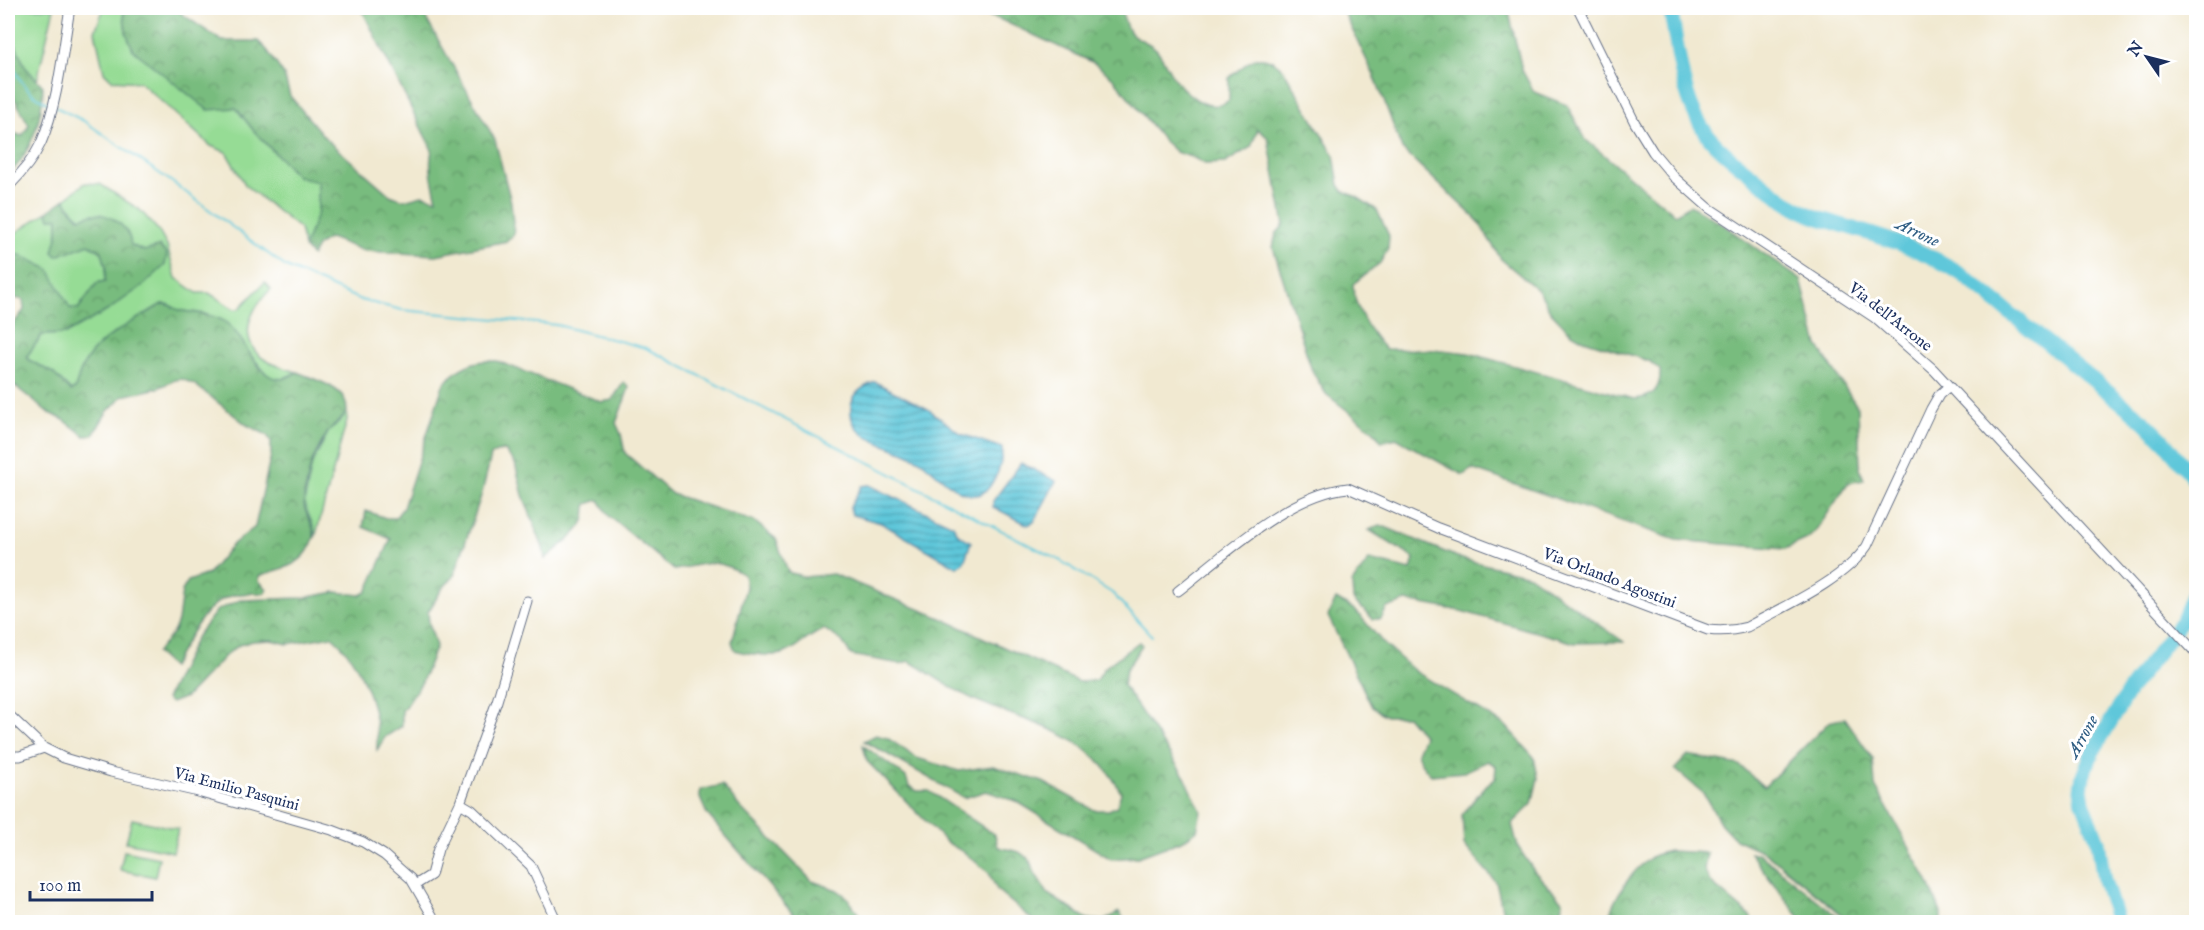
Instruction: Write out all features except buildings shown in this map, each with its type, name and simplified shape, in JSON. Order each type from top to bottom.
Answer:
[{"type":"street","points":[[8,187],[33,157],[50,118],[70,8]]},
{"type":"street","name":"Via dell'Arrone","points":[[1578,8],[1635,123],[1653,152],[1683,186],[1709,208],[1875,318],[1934,370],[2196,653]]},
{"type":"street","name":"Via Orlando Agostini","points":[[1178,591],[1294,505],[1331,490],[1348,488],[1438,528],[1708,630],[1735,631],[1747,627],[1843,572],[1858,559],[1867,546],[1931,409],[1939,395],[1949,386]]},
{"type":"street","points":[[415,885],[431,875],[441,842],[460,803],[498,700],[527,602]]},
{"type":"street","name":"Via Emilio Pasquini","points":[[8,714],[44,748],[64,758],[111,772],[194,791],[351,837],[384,855],[401,869],[415,885],[436,922]]},
{"type":"street","points":[[8,756],[20,756],[44,748]]},
{"type":"street","points":[[460,803],[472,810],[525,858],[539,881],[557,922]]},
{"type":"green space","points":[[8,8],[54,8],[37,80],[26,68],[8,29]]},
{"type":"green space","points":[[104,8],[123,8],[126,32],[236,108],[254,131],[297,176],[318,182],[318,212],[304,247],[300,229],[246,186],[226,152],[211,146],[140,82],[112,80],[104,72],[95,31]]},
{"type":"green space","points":[[123,8],[179,8],[182,14],[222,41],[258,41],[284,75],[290,96],[327,140],[390,195],[404,200],[422,195],[437,199],[431,169],[432,150],[361,8],[420,8],[495,140],[511,202],[514,234],[507,241],[436,255],[364,251],[330,238],[318,245],[312,256],[304,247],[318,212],[318,182],[297,176],[254,131],[236,108],[208,110],[133,50],[126,32]]},
{"type":"green space","points":[[961,8],[1039,8],[1049,13],[1064,15],[1079,8],[1118,8],[1130,32],[1157,50],[1182,87],[1194,98],[1208,105],[1222,104],[1229,100],[1229,78],[1249,62],[1261,58],[1275,62],[1283,69],[1334,155],[1339,185],[1343,191],[1377,210],[1389,236],[1388,249],[1380,263],[1353,284],[1363,319],[1385,349],[1468,353],[1634,399],[1646,397],[1657,387],[1660,370],[1649,361],[1584,340],[1570,332],[1550,311],[1539,291],[1501,259],[1478,221],[1402,149],[1377,82],[1342,8],[1508,8],[1522,70],[1534,92],[1567,105],[1586,140],[1675,214],[1690,205],[1719,222],[1801,280],[1818,346],[1858,408],[1860,468],[1864,480],[1848,483],[1816,531],[1807,539],[1785,549],[1676,540],[1472,469],[1463,475],[1396,438],[1382,442],[1374,431],[1326,394],[1312,371],[1273,247],[1276,234],[1284,225],[1268,138],[1258,129],[1251,147],[1225,163],[1205,164],[1176,152],[1164,141],[1113,78],[1094,63],[999,19]]},
{"type":"green space","points":[[8,29],[26,68],[43,86],[41,110],[34,134],[23,157],[8,175],[8,131],[22,136],[29,125],[8,87]]},
{"type":"green space","points":[[85,183],[100,184],[140,210],[158,230],[167,246],[176,278],[197,293],[209,293],[234,309],[239,309],[265,282],[271,289],[251,317],[250,342],[255,351],[264,359],[297,372],[282,379],[269,377],[255,360],[205,314],[178,310],[168,304],[162,304],[122,328],[95,349],[80,373],[75,389],[71,391],[53,373],[29,360],[27,356],[42,335],[65,334],[73,329],[144,251],[89,224],[71,208],[65,199]]},
{"type":"green space","points":[[65,199],[79,218],[93,214],[106,216],[123,227],[130,238],[131,245],[144,251],[160,246],[167,254],[165,265],[145,284],[107,311],[65,334],[42,335],[27,356],[29,360],[53,373],[71,391],[75,389],[86,361],[95,349],[132,322],[165,304],[224,321],[238,335],[264,372],[282,379],[297,372],[333,388],[344,397],[346,403],[344,416],[328,432],[311,465],[304,505],[313,528],[314,538],[307,552],[292,565],[259,576],[259,581],[267,589],[265,593],[233,596],[215,604],[194,630],[172,667],[156,653],[174,631],[178,621],[182,591],[188,581],[208,574],[233,544],[255,527],[271,455],[271,442],[267,435],[247,425],[194,384],[182,379],[158,388],[123,396],[107,412],[93,435],[85,436],[64,420],[49,413],[10,382],[8,377],[8,331],[24,310],[23,300],[16,298],[8,303],[8,254],[20,255],[49,269],[70,308],[78,309],[97,283],[105,281],[106,267],[102,252],[89,244],[57,256],[53,252],[58,233],[58,218],[50,218],[47,212]]},
{"type":"green space","points":[[47,212],[50,218],[58,217],[57,256],[89,244],[102,252],[106,267],[105,281],[97,283],[78,309],[70,308],[20,255],[8,254],[8,238]]},
{"type":"green space","points":[[484,361],[497,361],[602,402],[612,400],[624,382],[629,388],[616,423],[625,453],[672,494],[755,522],[776,539],[788,572],[805,577],[833,574],[941,618],[1079,682],[1097,680],[1104,668],[1139,642],[1142,645],[1126,670],[1123,685],[1185,777],[1201,811],[1197,830],[1184,840],[1138,857],[1111,859],[1016,801],[986,791],[964,798],[864,741],[876,735],[887,738],[917,758],[959,771],[993,766],[1043,782],[1094,810],[1109,810],[1117,806],[1121,793],[1108,771],[1074,741],[969,697],[909,661],[900,664],[851,655],[842,641],[824,629],[782,654],[761,655],[735,650],[732,642],[746,587],[744,575],[717,563],[674,570],[609,516],[599,500],[587,504],[583,524],[545,559],[523,495],[515,463],[505,451],[496,452],[491,456],[482,493],[454,576],[442,589],[428,612],[436,646],[422,682],[402,711],[402,726],[385,737],[377,750],[376,723],[369,695],[357,667],[331,636],[288,644],[271,640],[239,645],[226,655],[186,697],[171,703],[166,699],[197,636],[217,610],[240,600],[302,598],[336,592],[360,595],[367,592],[391,539],[363,527],[366,511],[386,518],[395,518],[403,508],[443,385],[461,368]]},
{"type":"green space","points":[[347,411],[347,420],[315,538],[314,528],[304,504],[312,464],[330,429],[339,423]]},
{"type":"green space","points":[[1380,525],[1462,559],[1529,575],[1624,642],[1575,643],[1461,611],[1406,601],[1387,608],[1381,619],[1373,619],[1353,600],[1352,583],[1369,560],[1411,570],[1414,558],[1369,530]]},
{"type":"green space","points":[[1336,599],[1355,610],[1384,644],[1416,672],[1506,726],[1534,757],[1538,778],[1532,804],[1512,824],[1518,847],[1534,871],[1563,902],[1557,922],[1515,922],[1503,913],[1496,882],[1464,845],[1462,815],[1484,787],[1495,778],[1496,766],[1488,761],[1464,772],[1431,775],[1420,762],[1417,752],[1424,736],[1407,716],[1386,716],[1372,707],[1328,616]]},
{"type":"green space","points":[[1845,718],[1873,759],[1875,786],[1928,881],[1941,913],[1941,922],[1851,922],[1766,853],[1735,839],[1721,824],[1703,793],[1675,769],[1688,755],[1739,765],[1764,787],[1829,722]]},
{"type":"green space","points":[[863,745],[906,777],[909,786],[917,791],[929,791],[995,835],[998,847],[1019,852],[1029,859],[1048,894],[1087,919],[1104,921],[1119,912],[1126,922],[1035,922],[997,890],[989,873],[965,853],[946,842],[867,761]]},
{"type":"green space","points":[[722,785],[739,806],[812,881],[837,890],[847,897],[864,922],[800,922],[707,814],[700,798],[700,790]]},
{"type":"green space","points":[[132,819],[178,829],[173,852],[126,842]]},
{"type":"green space","points":[[124,851],[159,858],[155,877],[120,870]]},
{"type":"green space","points":[[1669,851],[1707,853],[1704,869],[1710,882],[1750,916],[1753,922],[1607,922],[1618,895],[1629,878],[1652,857]]},
{"type":"green space","points":[[1750,853],[1758,853],[1845,922],[1803,922]]},
{"type":"water","points":[[875,382],[928,409],[961,434],[1002,448],[999,468],[990,486],[982,493],[974,495],[964,493],[921,461],[865,436],[852,419],[851,407],[859,391]]},
{"type":"water","points":[[1021,463],[1056,481],[1034,522],[1028,525],[993,507],[993,501]]},
{"type":"water","points":[[869,485],[953,525],[958,534],[971,542],[964,562],[957,567],[881,523],[852,515],[850,507],[862,486]]},
{"type":"waterway","name":"Arrone","points":[[1670,8],[1682,76],[1692,108],[1709,137],[1726,154],[1779,196],[1802,211],[1928,255],[1963,275],[2145,422],[2196,481]]},
{"type":"waterway","points":[[8,58],[25,86],[51,105]]},
{"type":"waterway","points":[[56,107],[84,121],[172,182],[286,267],[361,300],[402,310],[557,325],[646,348],[1061,561],[1112,593],[1152,636]]},
{"type":"waterway","name":"Arrone","points":[[2117,922],[2104,880],[2098,841],[2083,802],[2081,789],[2083,776],[2092,753],[2130,689],[2184,618],[2196,587]]}]
